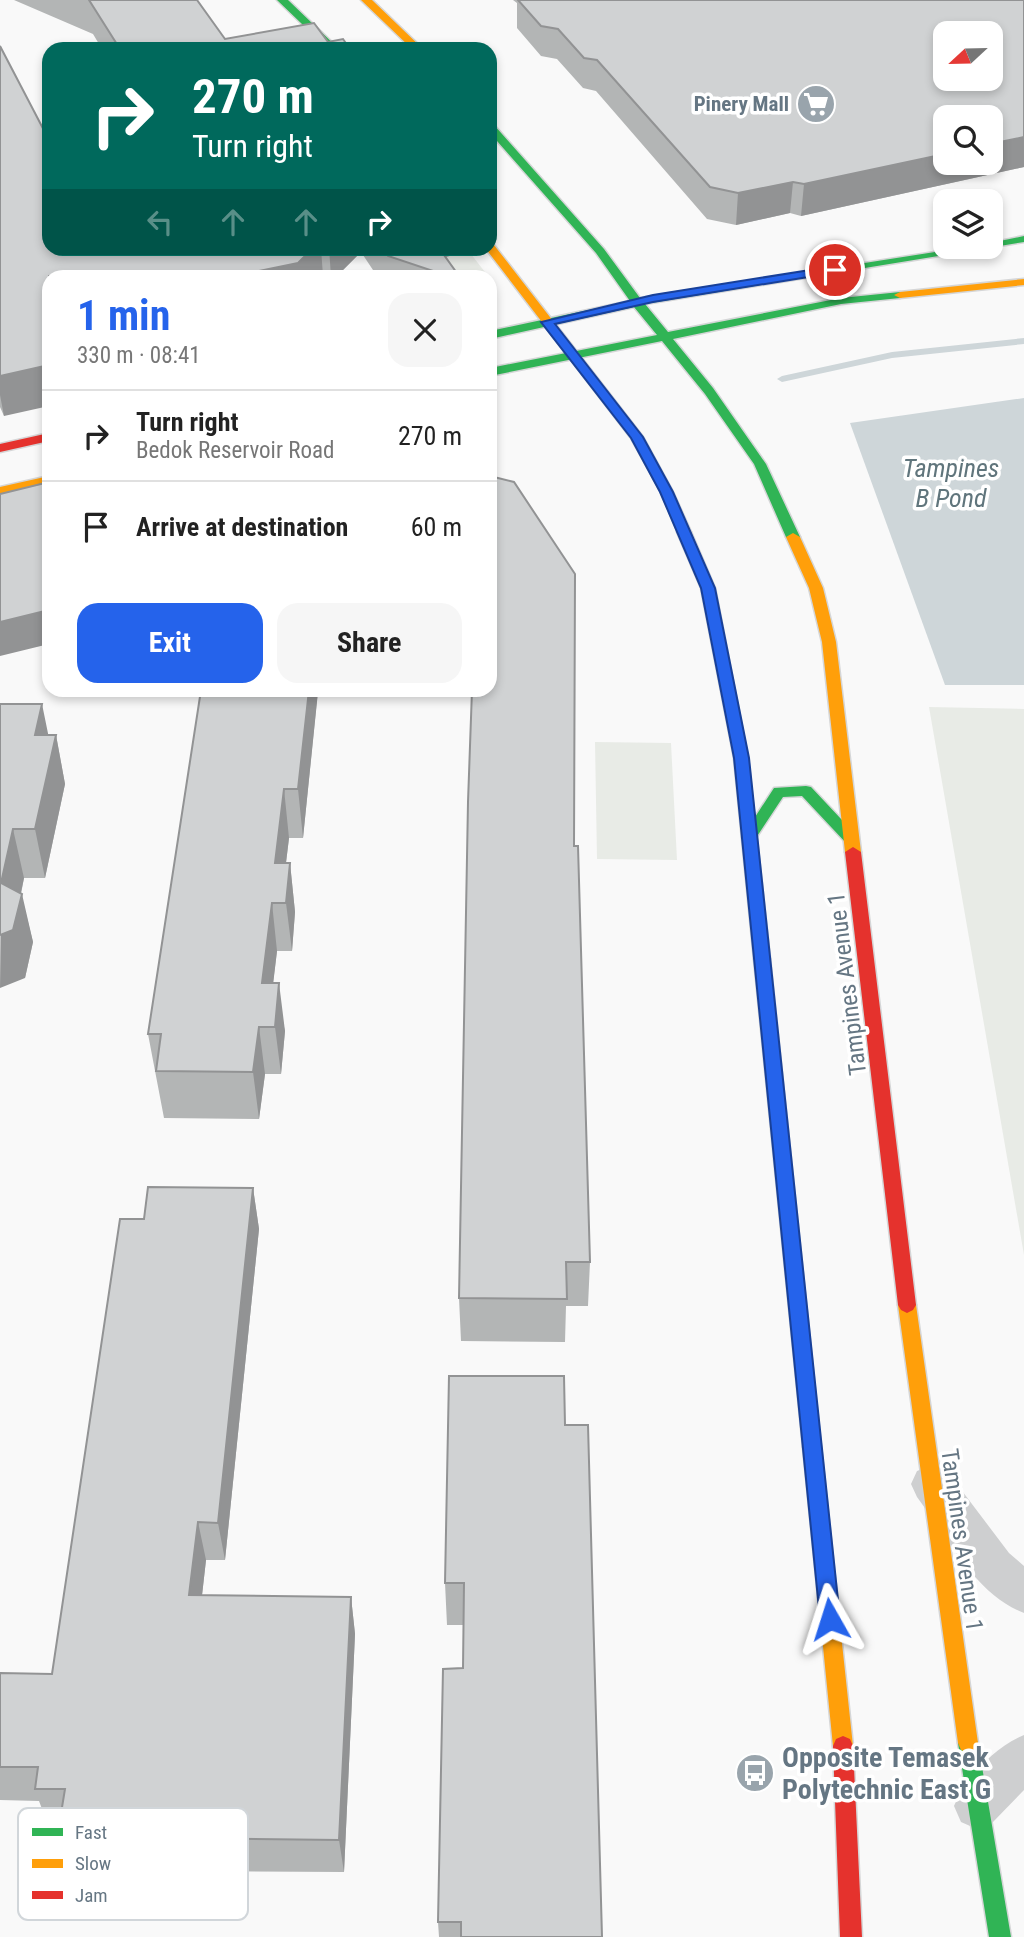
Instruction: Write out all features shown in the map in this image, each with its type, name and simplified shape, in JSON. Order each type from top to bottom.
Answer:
[{"type":"main road","points":[[282,0],[327,42]]},
{"type":"main road","points":[[366,0],[411,42]]},
{"type":"main road","name":"Tampines Avenue 1","points":[[497,135],[600,251],[709,391],[760,464],[816,588],[829,642],[930,1481],[977,1806],[1000,1937]]},
{"type":"main road","points":[[1003,243],[1024,239]]},
{"type":"main road","points":[[600,251],[630,264]]},
{"type":"main road","points":[[497,333],[638,302],[933,255]]},
{"type":"main road","points":[[496,256],[637,437],[667,492],[708,588],[741,758],[750,837],[846,1774],[847,1888],[851,1937]]},
{"type":"main road","points":[[497,284],[500,280],[500,261]]},
{"type":"main road","points":[[669,279],[737,285]]},
{"type":"main road","points":[[497,370],[841,301],[1024,282]]},
{"type":"main road","points":[[0,448],[42,439]]},
{"type":"main road","points":[[0,491],[42,482]]},
{"type":"main road","points":[[750,837],[779,792],[806,791],[852,840]]},
{"type":"street","points":[[930,1481],[994,1567],[1024,1593]]},
{"type":"street","points":[[977,1806],[1024,1757]]},
{"type":"shaded area","points":[[435,256],[472,256],[483,270],[428,270],[422,262]]},
{"type":"shaded area","points":[[929,707],[1024,709],[1024,1255]]},
{"type":"shaded area","points":[[595,742],[671,743],[677,860],[597,859]]},
{"type":"water","name":"Tampines B Pond","points":[[1024,398],[1024,685],[945,685],[850,423]]},
{"type":"building","points":[[89,0],[197,0],[225,39],[314,23],[328,42],[116,42]]},
{"type":"building","name":"Pinery Mall","points":[[518,0],[1024,0],[1024,137],[1003,141],[1003,105],[933,105],[933,157],[804,184],[793,182],[738,193],[710,187],[597,60],[584,58],[558,29],[541,26]]},
{"type":"building","points":[[0,46],[42,127],[42,256],[305,256],[298,263],[264,270],[42,270],[42,367],[0,376]]},
{"type":"building","points":[[388,256],[445,256],[455,270],[430,270]]},
{"type":"building","points":[[497,478],[514,482],[575,574],[574,846],[578,846],[590,1262],[566,1262],[567,1299],[459,1298],[472,697],[497,697]]},
{"type":"building","points":[[42,484],[42,612],[0,622],[0,494]]},
{"type":"building","points":[[200,697],[308,697],[298,789],[284,789],[275,863],[290,863],[286,903],[272,903],[262,983],[279,983],[275,1027],[259,1027],[253,1072],[156,1071],[161,1034],[148,1034]]},
{"type":"building","points":[[0,704],[42,704],[35,735],[56,735],[35,829],[13,829],[1,883],[22,894],[13,930],[0,935]]},
{"type":"building","points":[[148,1187],[253,1188],[218,1523],[198,1522],[189,1595],[351,1597],[339,1840],[248,1839],[248,1808],[62,1808],[65,1789],[35,1789],[38,1767],[0,1767],[0,1673],[52,1674],[120,1219],[144,1219]]},
{"type":"building","points":[[449,1376],[564,1376],[565,1425],[588,1425],[602,1937],[461,1937],[461,1922],[438,1922],[443,1669],[463,1668],[464,1583],[445,1583]]},
{"type":"waterway","points":[[782,379],[892,355],[1024,341]]},
{"type":"traffic: fast","points":[[282,0],[327,42]]},
{"type":"traffic: fast","points":[[497,135],[600,251],[627,290],[709,391],[760,464],[793,537]]},
{"type":"traffic: fast","points":[[1003,243],[1024,239]]},
{"type":"traffic: fast","points":[[497,333],[653,299],[933,255]]},
{"type":"traffic: fast","points":[[497,371],[841,301],[900,295]]},
{"type":"traffic: fast","points":[[749,837],[779,792],[806,791],[852,840]]},
{"type":"traffic: fast","points":[[762,959],[812,1447]]},
{"type":"traffic: fast","points":[[968,1743],[1000,1937]]},
{"type":"traffic: slow","points":[[366,0],[411,42]]},
{"type":"traffic: slow","points":[[497,256],[637,437],[667,492],[684,532]]},
{"type":"traffic: slow","points":[[900,295],[1024,282]]},
{"type":"traffic: slow","points":[[0,491],[42,482]]},
{"type":"traffic: slow","points":[[793,537],[816,588],[829,642],[853,852]]},
{"type":"traffic: slow","points":[[907,1305],[968,1743]]},
{"type":"traffic: slow","points":[[812,1447],[843,1746]]},
{"type":"traffic: jam","points":[[0,448],[42,439]]},
{"type":"traffic: jam","points":[[684,532],[708,588],[741,758],[762,959]]},
{"type":"traffic: jam","points":[[853,852],[907,1305]]},
{"type":"traffic: jam","points":[[843,1746],[851,1937]]},
{"type":"place","name":"Pinery Mall","points":[[816,104]]},
{"type":"place","name":"Opposite Temasek Polytechnic East G","points":[[755,1773]]},
{"type":"route","points":[[830,1619],[741,758],[708,588],[667,492],[637,437],[547,322],[653,299],[835,270]]}]
